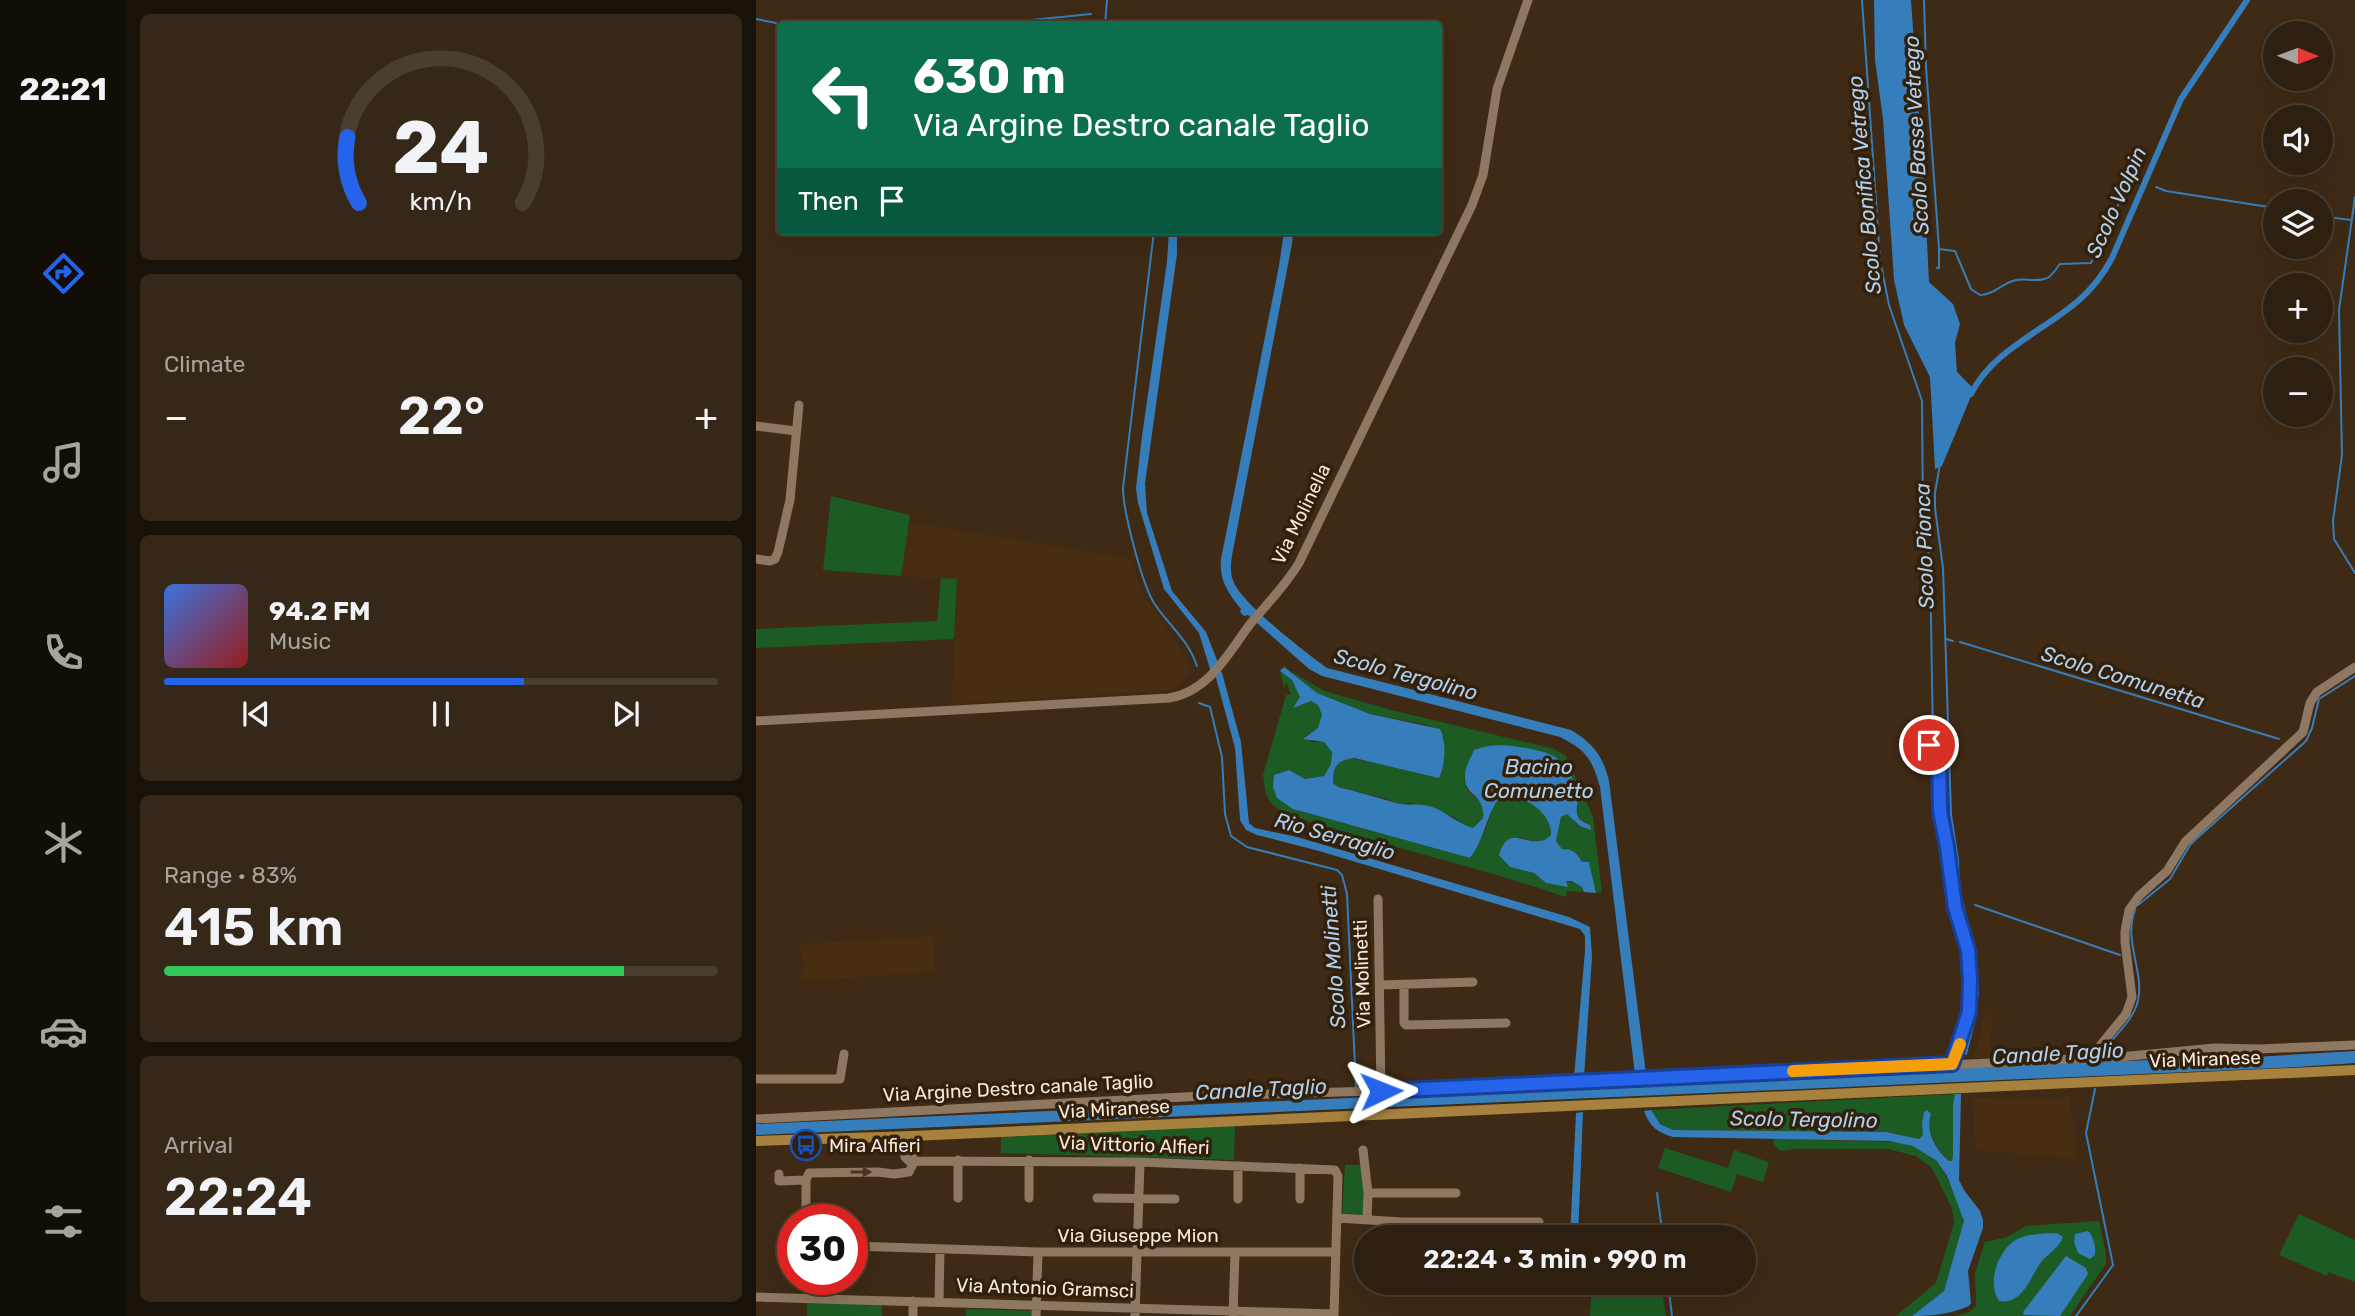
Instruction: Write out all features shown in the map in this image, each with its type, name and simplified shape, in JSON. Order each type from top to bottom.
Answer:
[{"type":"main road","name":"Via Miranese","points":[[756,1141],[2355,1070]]},
{"type":"street","name":"Via Molinella","points":[[756,721],[1156,699],[1182,695],[1207,678],[1226,660],[1251,623],[1285,585],[1298,563],[1472,205],[1483,175],[1497,89],[1528,0]]},
{"type":"street","points":[[756,559],[770,561],[775,559],[778,552],[790,500],[799,405]]},
{"type":"street","points":[[756,426],[796,431]]},
{"type":"street","points":[[2090,1058],[2126,1014],[2132,997],[2125,931],[2129,911],[2139,896],[2167,871],[2185,842],[2303,732],[2310,703],[2317,692],[2355,667]]},
{"type":"street","points":[[1914,750],[1929,745],[1936,748],[1939,754],[1940,811],[1952,894],[1969,958],[1969,1012],[1952,1064]]},
{"type":"street","name":"Via Molinetti","points":[[1378,899],[1381,1091]]},
{"type":"street","points":[[1381,985],[1472,982]]},
{"type":"street","points":[[1404,985],[1406,1025],[1506,1023]]},
{"type":"street","name":"Via Argine Destro canale Taglio","points":[[756,1119],[1191,1097],[1381,1091],[2090,1058],[2215,1048],[2355,1045]]},
{"type":"street","points":[[756,1079],[840,1079],[844,1054]]},
{"type":"street","points":[[908,1136],[913,1161]]},
{"type":"street","points":[[1363,1150],[1368,1192],[1367,1220]]},
{"type":"street","points":[[958,1160],[958,1198]]},
{"type":"street","name":"Via Vittorio Alfieri","points":[[806,1180],[811,1172],[900,1174],[909,1172],[913,1161],[958,1160],[1140,1162],[1335,1170],[1338,1176],[1337,1218]]},
{"type":"street","points":[[1029,1160],[1029,1198]]},
{"type":"street","points":[[1136,1312],[1140,1162]]},
{"type":"street","points":[[1238,1166],[1238,1199]]},
{"type":"street","points":[[1300,1168],[1300,1199]]},
{"type":"street","points":[[779,1174],[779,1181],[806,1180],[806,1204]]},
{"type":"street","points":[[1368,1192],[1456,1193]]},
{"type":"street","points":[[1097,1198],[1175,1199]]},
{"type":"street","points":[[1334,1315],[1337,1218],[1402,1222],[1539,1222]]},
{"type":"street","name":"Via Giuseppe Mion","points":[[868,1247],[1235,1254],[1336,1252]]},
{"type":"street","points":[[939,1302],[940,1249]]},
{"type":"street","points":[[1036,1316],[1038,1252]]},
{"type":"street","points":[[1233,1314],[1235,1254]]},
{"type":"street","name":"Via Antonio Gramsci","points":[[756,1297],[1036,1304],[1136,1312],[1334,1315]]},
{"type":"street","points":[[913,1301],[913,1316]]},
{"type":"shaded area","points":[[908,522],[1132,560],[1143,594],[1183,652],[1191,671],[1174,690],[952,704],[957,580],[901,576]]},
{"type":"shaded area","points":[[933,936],[935,972],[801,981],[804,967],[800,944]]},
{"type":"shaded area","points":[[1985,1014],[1992,1017],[1990,1057],[1974,1058]]},
{"type":"shaded area","points":[[2070,1097],[2076,1131],[2076,1159],[1976,1150],[1972,1098]]},
{"type":"green space","points":[[831,496],[910,515],[901,576],[823,570]]},
{"type":"green space","points":[[941,578],[957,579],[954,639],[756,648],[756,629],[937,621]]},
{"type":"green space","points":[[1284,667],[1324,691],[1554,749],[1566,756],[1593,817],[1602,892],[1596,893],[1589,862],[1582,862],[1574,852],[1562,849],[1556,841],[1561,817],[1567,814],[1580,826],[1590,825],[1578,815],[1578,789],[1464,775],[1466,787],[1479,800],[1483,811],[1483,818],[1473,828],[1466,827],[1454,817],[1411,803],[1399,804],[1338,787],[1333,783],[1335,769],[1340,761],[1346,758],[1394,766],[1442,769],[1444,737],[1428,725],[1370,714],[1317,693]]},
{"type":"green space","points":[[1280,671],[1293,682],[1300,697],[1294,707],[1311,701],[1318,705],[1323,715],[1318,728],[1304,738],[1312,742],[1324,742],[1332,751],[1331,764],[1324,776],[1305,779],[1288,770],[1277,774],[1293,809],[1470,858],[1486,828],[1494,804],[1501,795],[1509,795],[1526,801],[1541,812],[1547,819],[1551,835],[1540,841],[1519,837],[1510,867],[1534,873],[1546,883],[1567,886],[1566,880],[1582,887],[1584,892],[1567,891],[1566,897],[1324,827],[1280,811],[1266,794],[1263,775],[1286,695],[1291,695],[1287,683],[1284,688]]},
{"type":"green space","points":[[1955,1094],[1952,1161],[1944,1156],[1936,1145],[1931,1132],[1929,1111],[1923,1135],[1919,1139],[1886,1132],[1673,1130],[1660,1124],[1651,1110]]},
{"type":"green space","points":[[1235,1125],[1234,1160],[1001,1153],[1001,1137]]},
{"type":"green space","points":[[1774,1139],[1898,1142],[1920,1148],[1932,1156],[1942,1167],[1962,1212],[1964,1224],[1944,1291],[1912,1316],[1896,1316],[1936,1283],[1954,1223],[1952,1208],[1932,1168],[1916,1156],[1888,1149],[1780,1151],[1773,1143]]},
{"type":"green space","points":[[1665,1148],[1728,1168],[1734,1150],[1769,1162],[1763,1182],[1737,1174],[1731,1192],[1658,1168]]},
{"type":"green space","points":[[1345,1165],[1361,1165],[1365,1211],[1363,1215],[1342,1214]]},
{"type":"green space","points":[[2299,1214],[2355,1240],[2355,1282],[2328,1272],[2327,1276],[2279,1255]]},
{"type":"green space","points":[[2099,1221],[2106,1264],[2070,1316],[1956,1316],[1969,1312],[1976,1306],[1975,1273],[1985,1242],[2007,1237],[2026,1226]]},
{"type":"green space","points":[[1591,1295],[1655,1295],[1663,1297],[1666,1316],[1590,1316]]},
{"type":"green space","points":[[807,1302],[882,1305],[882,1316],[807,1316]]},
{"type":"green space","points":[[966,1309],[1032,1311],[1032,1316],[966,1316]]},
{"type":"water","points":[[1874,0],[1911,0],[1929,282],[1953,304],[1960,324],[1955,343],[1957,372],[1974,389],[1942,466],[1935,469],[1930,377],[1904,325],[1894,280],[1883,119],[1875,60]]},
{"type":"water","points":[[1169,235],[1177,235],[1177,254],[1145,484],[1147,513],[1172,591],[1206,632],[1222,673],[1241,742],[1249,823],[1255,828],[1297,837],[1569,917],[1590,927],[1592,957],[1584,1077],[1574,1077],[1585,951],[1585,936],[1580,929],[1257,835],[1246,830],[1240,820],[1235,748],[1216,678],[1210,669],[1199,633],[1164,589],[1136,488]]},
{"type":"water","points":[[1283,235],[1293,235],[1232,557],[1231,573],[1234,583],[1262,616],[1327,668],[1571,730],[1596,751],[1604,764],[1609,781],[1646,1074],[1635,1074],[1600,787],[1587,756],[1560,737],[1322,676],[1309,669],[1248,615],[1244,616],[1225,586],[1221,559]]},
{"type":"water","name":"Bacino Comunetto","points":[[1284,667],[1317,693],[1370,714],[1440,729],[1444,740],[1444,754],[1439,778],[1354,758],[1340,762],[1335,768],[1333,783],[1338,787],[1400,804],[1429,806],[1473,828],[1483,818],[1481,804],[1468,789],[1465,778],[1466,768],[1474,750],[1512,746],[1540,751],[1557,758],[1576,787],[1577,814],[1583,822],[1590,825],[1591,830],[1580,826],[1567,814],[1561,817],[1556,841],[1562,849],[1574,852],[1582,862],[1589,862],[1596,893],[1584,892],[1582,887],[1571,881],[1566,881],[1568,887],[1546,883],[1534,873],[1510,867],[1499,855],[1509,839],[1536,841],[1551,835],[1547,819],[1541,812],[1526,801],[1509,795],[1501,795],[1496,802],[1470,858],[1293,809],[1277,798],[1273,787],[1274,775],[1289,770],[1305,779],[1324,776],[1331,764],[1332,752],[1324,742],[1303,739],[1318,728],[1322,715],[1318,705],[1311,701],[1293,708],[1300,697],[1292,680],[1280,671]]},
{"type":"water","points":[[2355,1051],[2355,1063],[2297,1067],[756,1135],[756,1124],[1576,1088],[2219,1055],[2254,1057]]},
{"type":"water","points":[[1955,1094],[1961,1094],[1959,1180],[1980,1211],[1983,1228],[1968,1271],[1971,1303],[1955,1311],[1927,1316],[1912,1316],[1944,1291],[1964,1221],[1947,1176],[1937,1161],[1913,1146],[1889,1141],[1673,1137],[1655,1128],[1644,1111],[1651,1110],[1660,1124],[1673,1130],[1886,1132],[1919,1139],[1923,1135],[1922,1124],[1924,1112],[1927,1110],[1931,1114],[1929,1127],[1933,1140],[1944,1157],[1952,1161]]},
{"type":"water","points":[[1583,1112],[1578,1225],[1571,1225],[1576,1113]]},
{"type":"water","points":[[2088,1231],[2095,1249],[2095,1255],[2090,1259],[2078,1253],[2074,1242],[2075,1234]]},
{"type":"water","points":[[2057,1233],[2063,1237],[2061,1241],[2041,1262],[2025,1289],[2014,1299],[1999,1301],[1994,1278],[1999,1261],[2008,1246],[2014,1241],[2035,1234]]},
{"type":"water","points":[[2066,1256],[2086,1268],[2088,1274],[2060,1316],[2024,1315],[2023,1312]]},
{"type":"waterway","points":[[1105,21],[1107,0]]},
{"type":"waterway","name":"Scolo Bonifica Vetrego","points":[[1862,0],[1880,260],[1889,305],[1922,401],[1923,523],[1930,560],[1933,740]]},
{"type":"waterway","name":"Scolo Basse Vetrego","points":[[1924,0],[1939,249],[1937,268]]},
{"type":"waterway","name":"Scolo Volpin","points":[[1971,394],[1980,379],[2005,353],[2078,301],[2101,276],[2112,258],[2181,99],[2247,0]]},
{"type":"waterway","points":[[1020,21],[1091,14]]},
{"type":"waterway","points":[[756,19],[777,23]]},
{"type":"waterway","points":[[1939,249],[1955,251],[1971,289],[1980,295],[2016,280],[2045,279],[2060,264],[2091,263],[2131,177]]},
{"type":"waterway","points":[[2156,187],[2166,191],[2263,206]]},
{"type":"waterway","points":[[2355,197],[2339,310],[2342,455],[2333,521],[2334,539],[2355,573]]},
{"type":"waterway","points":[[2333,218],[2351,220]]},
{"type":"waterway","points":[[1154,235],[1123,488],[1124,499],[1134,547],[1149,594],[1189,648],[1197,666]]},
{"type":"waterway","name":"Scolo Pionca","points":[[1940,464],[1935,508],[1943,568],[1951,815],[1958,860],[1959,889],[1974,947],[1978,992],[1966,1054]]},
{"type":"waterway","name":"Scolo Comunetta","points":[[1946,639],[1953,641]]},
{"type":"waterway","name":"Scolo Comunetta","points":[[1960,642],[2279,739]]},
{"type":"waterway","points":[[2138,905],[2170,879],[2196,839],[2306,741],[2319,699],[2355,676]]},
{"type":"waterway","name":"Scolo Molinetti","points":[[1199,703],[1210,707],[1222,757],[1225,814],[1231,836],[1247,847],[1337,870],[1342,875],[1347,894],[1356,1088]]},
{"type":"waterway","name":"Scolo Bonifica Vetrego","points":[[1933,817],[1939,840],[1948,912]]},
{"type":"waterway","name":"Scolo Bonifica Vetrego","points":[[1975,905],[2120,955]]},
{"type":"waterway","name":"Canale Taglio","points":[[2104,1051],[2130,1019],[2139,995],[2138,971],[2131,935],[2135,910]]},
{"type":"waterway","points":[[2076,1316],[2113,1265],[2086,1133],[2095,1089]]},
{"type":"waterway","points":[[1657,1193],[1661,1225]]},
{"type":"waterway","points":[[1669,1295],[1672,1316]]},
{"type":"slow traffic","points":[[1793,1071],[1952,1064],[1960,1044]]},
{"type":"place","name":"Mira Alfieri","points":[[806,1145]]},
{"type":"route","points":[[1381,1091],[1952,1064],[1969,1012],[1968,950],[1952,894],[1940,811],[1939,754],[1936,748],[1929,745]]},
{"type":"water label","name":"Scolo Tergolino","points":[[1406,674]]},
{"type":"water label","name":"Rio Serraglio","points":[[1335,836]]},
{"type":"water label","name":"Scolo Tergolino","points":[[1804,1119]]}]
